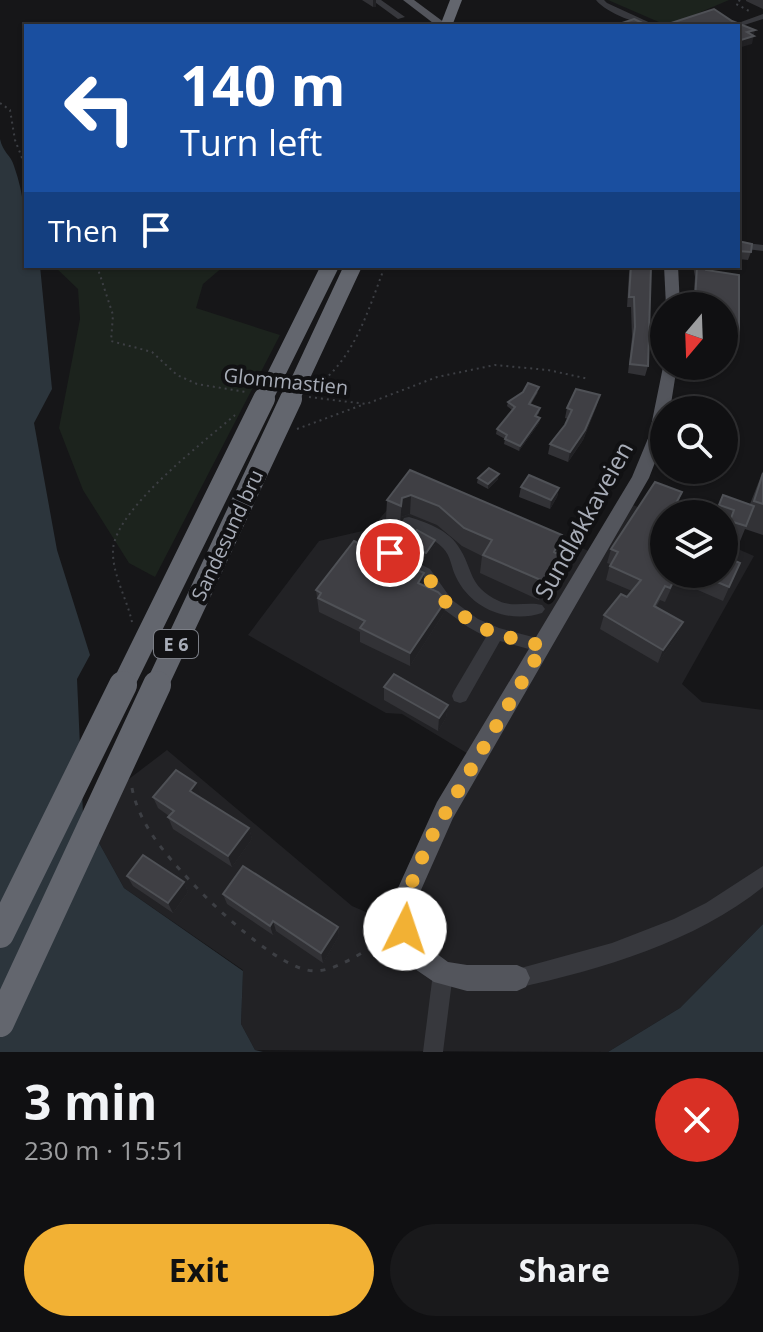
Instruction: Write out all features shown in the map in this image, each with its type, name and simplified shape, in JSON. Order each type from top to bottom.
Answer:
[{"type":"highway","points":[[446,24],[456,0]]},
{"type":"highway","name":"Sandesund bru","points":[[0,934],[329,268]]},
{"type":"highway","name":"Sandesund bru","points":[[0,1023],[352,268]]},
{"type":"main road","points":[[408,0],[442,24]]},
{"type":"main road","points":[[671,268],[672,292]]},
{"type":"main road","name":"Sundløkkaveien","points":[[407,937],[405,899],[429,841],[648,461],[662,415],[667,380]]},
{"type":"main road","points":[[407,937],[424,960],[443,973],[489,980],[517,978]]},
{"type":"street","points":[[376,0],[401,17]]},
{"type":"street","points":[[600,0],[604,5],[648,24]]},
{"type":"street","points":[[740,24],[762,16]]},
{"type":"street","points":[[740,245],[763,248]]},
{"type":"street","points":[[409,522],[434,533],[453,549],[472,590],[496,606],[516,612],[537,609]]},
{"type":"street","points":[[370,545],[425,573],[447,604],[465,617],[496,634],[543,646]]},
{"type":"street","points":[[465,617],[482,596]]},
{"type":"street","points":[[460,696],[496,634]]},
{"type":"street","points":[[517,978],[569,965],[663,932],[733,901],[763,875]]},
{"type":"street","points":[[433,1052],[443,973]]},
{"type":"path","points":[[740,0],[736,4],[762,16]]},
{"type":"path","points":[[0,103],[10,110],[15,140],[24,163]]},
{"type":"path","name":"Glommastien","points":[[98,268],[113,315],[111,341],[152,352],[177,375],[197,384],[252,393]]},
{"type":"path","name":"Glommastien","points":[[310,397],[366,404],[437,377],[495,365],[548,370],[589,379]]},
{"type":"path","points":[[285,434],[366,404]]},
{"type":"path","points":[[154,838],[198,887],[245,931],[283,960],[307,970],[320,970],[375,944],[407,937]]},
{"type":"shaded area","points":[[608,0],[729,0],[673,24],[663,24]]},
{"type":"shaded area","points":[[0,139],[13,162],[21,191],[24,268],[40,268],[52,389],[34,423],[57,550],[90,655],[77,679],[83,814],[124,888],[243,971],[241,1024],[255,1050],[263,1052],[0,1052]]},
{"type":"shaded area","points":[[56,268],[222,268],[203,284],[196,308],[280,335],[155,577],[129,563],[83,490],[59,428],[80,319],[78,289]]},
{"type":"shaded area","points":[[409,484],[486,508],[596,554],[626,502],[650,512],[650,588],[736,588],[682,684],[702,702],[763,710],[763,924],[680,1008],[608,1052],[255,1050],[241,1024],[243,970],[124,888],[83,814],[167,750],[352,906],[405,929],[405,899],[475,758],[402,714],[386,713],[248,635],[319,541],[371,529]]},
{"type":"shaded area","points":[[738,549],[754,556],[738,584]]},
{"type":"shaded area","points":[[763,924],[763,1052],[608,1052],[680,1008]]},
{"type":"building","points":[[714,9],[740,24],[668,24]]},
{"type":"building","points":[[634,19],[645,24],[619,24]]},
{"type":"building","points":[[740,24],[755,30],[747,32],[754,36],[740,40]]},
{"type":"building","points":[[740,241],[752,244],[751,252],[740,251]]},
{"type":"building","points":[[631,268],[651,268],[648,366],[630,364],[635,327],[634,297],[629,297]]},
{"type":"building","points":[[697,268],[739,275],[739,334],[738,292],[696,292]]},
{"type":"building","points":[[528,383],[539,387],[529,404],[540,408],[535,416],[540,418],[520,446],[505,439],[507,435],[497,429],[515,407],[508,402],[523,392]]},
{"type":"building","points":[[576,389],[600,395],[585,430],[570,452],[550,444],[565,425],[572,410],[567,408]]},
{"type":"building","points":[[489,468],[499,474],[488,484],[478,478]]},
{"type":"building","points":[[410,470],[562,535],[554,552],[559,555],[543,581],[483,555],[492,540],[464,528],[439,506],[411,495],[402,498],[401,506],[387,500]]},
{"type":"building","points":[[763,473],[763,504],[754,501]]},
{"type":"building","points":[[529,475],[559,488],[551,500],[521,487]]},
{"type":"building","points":[[654,484],[682,492],[678,500],[650,500],[650,588],[664,588],[654,606],[683,622],[663,650],[604,615],[621,594],[627,597],[641,580],[610,566],[618,552],[611,549]]},
{"type":"building","points":[[723,495],[737,500],[721,500]]},
{"type":"building","points":[[738,500],[754,506],[746,526],[738,524]]},
{"type":"building","points":[[417,530],[435,540],[426,553],[407,544]]},
{"type":"building","points":[[354,541],[424,573],[418,583],[438,592],[446,600],[410,653],[360,628],[365,621],[318,598],[321,593],[316,590]]},
{"type":"building","points":[[394,674],[448,705],[439,718],[384,687]]},
{"type":"building","points":[[176,770],[196,783],[190,791],[249,828],[228,856],[168,817],[174,811],[153,797]]},
{"type":"building","points":[[143,855],[184,882],[168,903],[127,876]]},
{"type":"building","points":[[243,866],[338,927],[321,953],[273,921],[270,926],[223,894]]},
{"type":"route","points":[[390,553],[425,573],[447,604],[473,623],[496,634],[543,646],[429,841],[405,899],[405,929]]}]
